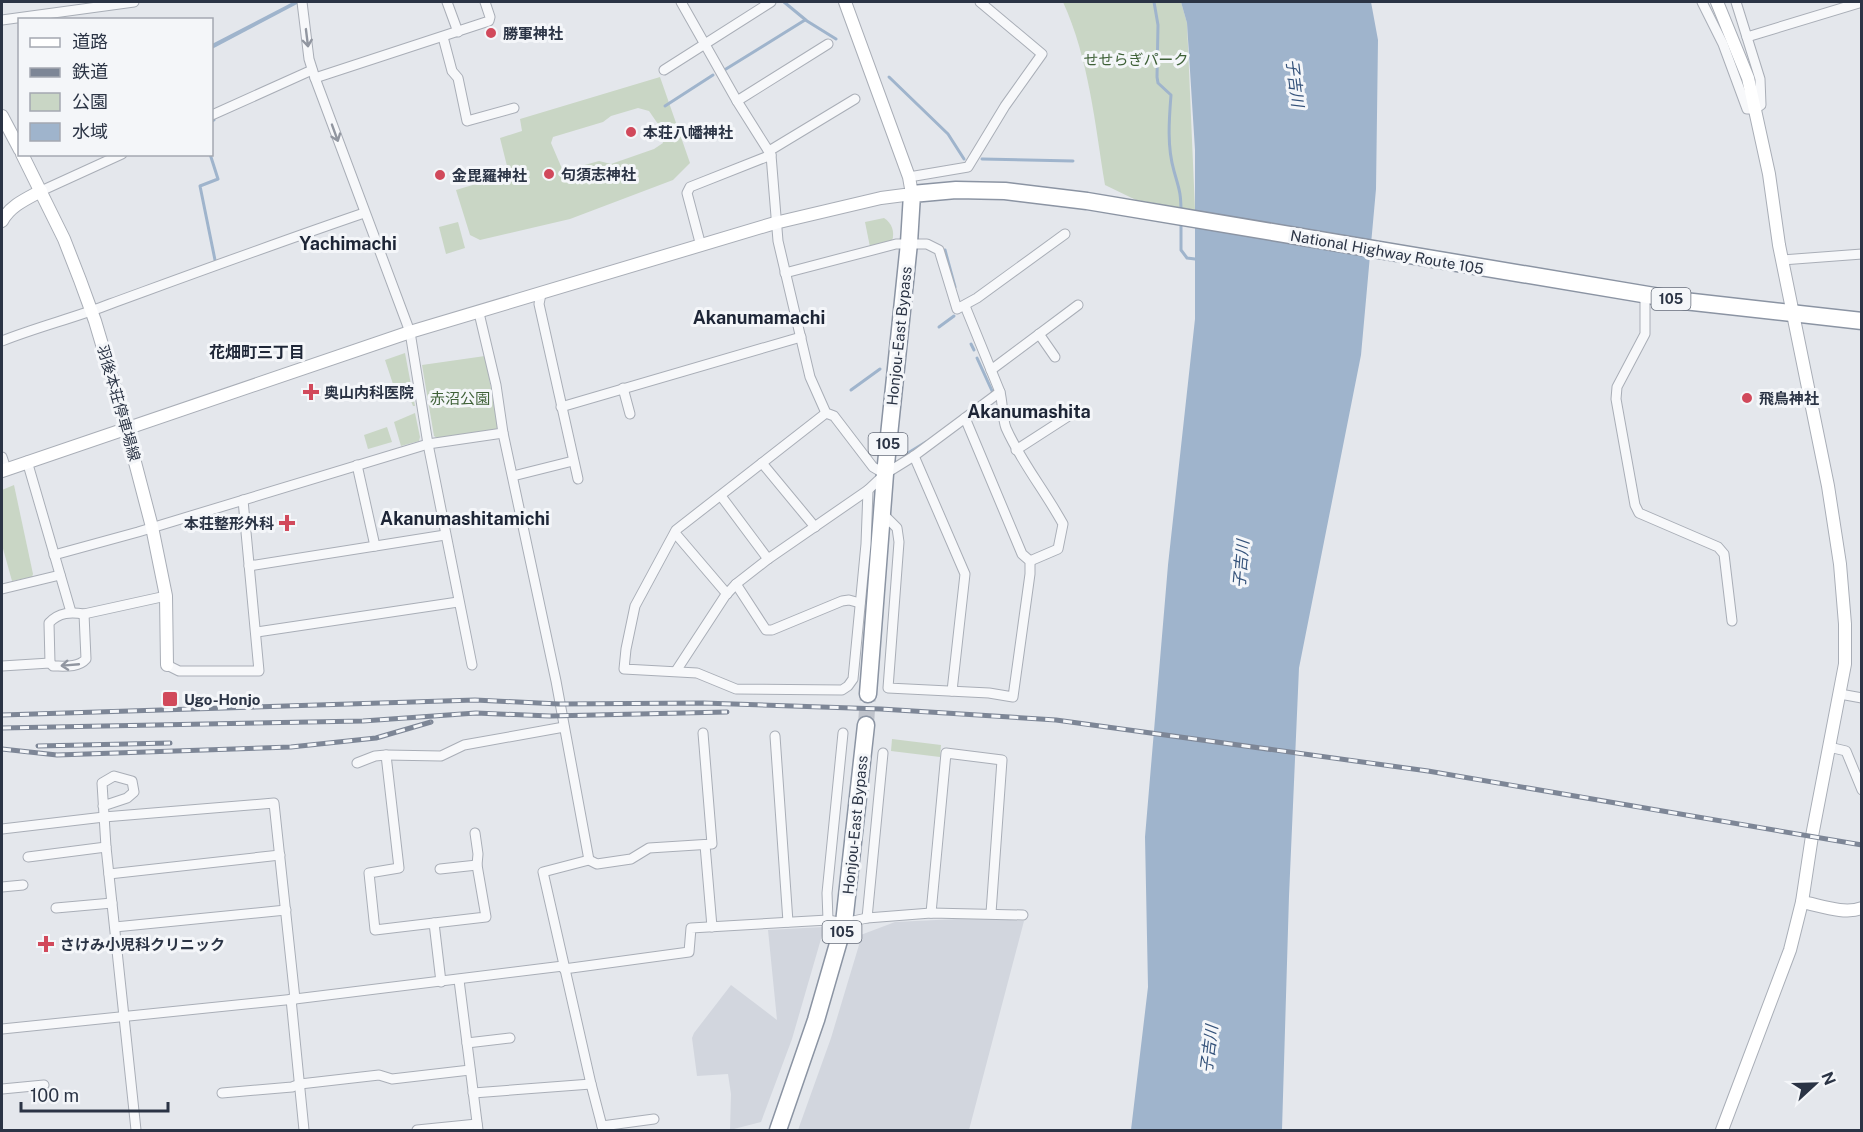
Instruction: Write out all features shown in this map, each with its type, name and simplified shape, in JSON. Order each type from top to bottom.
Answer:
[{"type":"highway","name":"National Highway Route 105","points":[[910,185],[956,190],[1005,191],[1087,201],[1645,295],[1794,315],[1862,321]]},
{"type":"highway","name":"Honjou-East Bypass","points":[[868,694],[885,474],[909,243],[910,185]]},
{"type":"highway","name":"Honjou-East Bypass","points":[[778,1131],[816,1020],[836,921],[866,725]]},
{"type":"street","points":[[2,20],[109,3],[134,2]]},
{"type":"street","points":[[447,2],[458,32]]},
{"type":"street","points":[[213,115],[313,74],[443,37],[489,21],[490,17],[485,2]]},
{"type":"street","points":[[681,2],[737,101],[770,153],[775,223],[810,378],[826,413],[834,416],[873,467],[885,474]]},
{"type":"street","points":[[664,70],[771,2]]},
{"type":"street","points":[[845,2],[910,185]]},
{"type":"street","points":[[3,466],[27,461],[410,332],[775,223],[881,198],[910,185],[968,167],[1005,106],[1042,54],[983,2]]},
{"type":"street","points":[[1702,2],[1723,44],[1747,109],[1755,109],[1761,105],[1760,79],[1736,2]]},
{"type":"street","points":[[1717,2],[1748,78],[1769,174],[1782,260],[1828,486],[1840,564],[1845,634],[1845,664],[1812,836],[1802,902],[1790,950],[1722,1131]]},
{"type":"street","points":[[1747,37],[1862,2]]},
{"type":"street","points":[[302,3],[313,74],[410,332],[428,444],[472,665]]},
{"type":"street","points":[[443,37],[452,71],[458,78],[467,121],[514,108]]},
{"type":"street","points":[[737,101],[828,44]]},
{"type":"street","points":[[701,246],[687,193],[690,187],[770,153],[855,99]]},
{"type":"street","points":[[2,116],[18,146]]},
{"type":"street","name":"羽後本荘停車場線","points":[[23,156],[64,239],[92,310],[126,428],[152,527],[166,597],[167,665]]},
{"type":"street","points":[[2,221],[6,213],[17,204],[118,156]]},
{"type":"street","points":[[2,341],[364,213]]},
{"type":"street","points":[[785,273],[890,246],[909,243],[927,244],[939,250],[957,309],[965,306],[1065,234]]},
{"type":"street","points":[[1782,260],[1862,254]]},
{"type":"street","points":[[541,294],[539,304],[578,479]]},
{"type":"street","points":[[1645,295],[1645,334],[1617,387],[1616,399],[1635,505],[1639,513],[1718,547],[1724,555],[1732,621]]},
{"type":"street","points":[[991,370],[1077,305]]},
{"type":"street","points":[[965,306],[1000,392],[1005,425],[1017,450],[1064,524],[1058,549],[1029,561]]},
{"type":"street","points":[[479,313],[496,384],[503,433],[589,860]]},
{"type":"street","points":[[1039,334],[1055,357]]},
{"type":"street","points":[[561,407],[801,337]]},
{"type":"street","points":[[623,388],[630,414]]},
{"type":"street","points":[[676,671],[736,584],[1000,392]]},
{"type":"street","points":[[1017,450],[1078,410]]},
{"type":"street","points":[[826,413],[675,533],[635,606],[624,669],[697,673],[736,689],[842,690],[848,686],[853,679],[866,544],[868,490]]},
{"type":"street","points":[[883,514],[897,528],[899,542],[888,688],[988,693],[1013,697],[1030,574],[1029,561],[1022,554],[964,418]]},
{"type":"street","points":[[54,555],[428,444],[503,433]]},
{"type":"street","points":[[914,456],[965,574],[952,691]]},
{"type":"street","points":[[27,461],[71,612]]},
{"type":"street","points":[[513,476],[573,461]]},
{"type":"street","points":[[762,463],[815,527]]},
{"type":"street","points":[[357,465],[375,546]]},
{"type":"street","points":[[721,496],[768,559]]},
{"type":"street","points":[[167,665],[179,671],[259,671],[243,500]]},
{"type":"street","points":[[675,533],[727,594]]},
{"type":"street","points":[[249,566],[446,535]]},
{"type":"street","points":[[2,589],[60,575]]},
{"type":"street","points":[[736,584],[766,630],[772,630],[842,601],[860,603]]},
{"type":"street","points":[[50,663],[49,623],[59,615],[71,612],[84,614],[166,597]]},
{"type":"street","points":[[257,632],[458,602]]},
{"type":"street","points":[[2,666],[50,663],[53,666],[78,665],[86,659],[84,614]]},
{"type":"street","points":[[1840,694],[1862,699]]},
{"type":"street","points":[[357,763],[375,756],[386,755],[441,756],[464,745],[564,727]]},
{"type":"street","points":[[654,1119],[603,1128],[543,872],[589,860],[597,864],[631,859],[649,849],[712,844],[703,733]]},
{"type":"street","points":[[836,921],[827,893],[843,733]]},
{"type":"street","points":[[775,736],[788,922]]},
{"type":"street","points":[[1829,747],[1846,751],[1858,769],[1862,790]]},
{"type":"street","points":[[867,918],[883,753]]},
{"type":"street","points":[[931,913],[946,753],[1002,760],[991,913]]},
{"type":"street","points":[[386,755],[399,868],[369,873],[375,930],[486,917],[477,865],[475,833]]},
{"type":"street","points":[[2,829],[104,817],[274,803],[304,1131]]},
{"type":"street","points":[[103,806],[136,1131]]},
{"type":"street","points":[[705,845],[712,927]]},
{"type":"street","points":[[28,857],[106,847]]},
{"type":"street","points":[[109,874],[279,855]]},
{"type":"street","points":[[440,869],[477,865]]},
{"type":"street","points":[[2,887],[23,885]]},
{"type":"street","points":[[1802,902],[1832,908],[1855,910],[1862,908]]},
{"type":"street","points":[[56,908],[112,903]]},
{"type":"street","points":[[115,927],[285,910]]},
{"type":"street","points":[[2,1029],[293,999],[689,952],[691,928],[836,921],[931,913],[1023,915]]},
{"type":"street","points":[[434,923],[441,982]]},
{"type":"street","points":[[417,1131],[478,1127],[459,980]]},
{"type":"street","points":[[467,1043],[510,1038]]},
{"type":"street","points":[[222,1093],[292,1087],[300,1084],[379,1075],[392,1079],[470,1070]]},
{"type":"street","points":[[2,1089],[44,1084]]},
{"type":"street","points":[[473,1094],[591,1084]]},
{"type":"shaded area","points":[[978,918],[1024,921],[969,1130],[798,1130],[831,1038],[859,945],[858,936],[895,922]]},
{"type":"shaded area","points":[[823,927],[792,1039],[761,1122],[730,1130],[731,1094],[728,1074],[697,1076],[692,1038],[694,1033],[731,985],[777,1020],[768,930]]},
{"type":"green space","name":"せせらぎパーク","points":[[1063,2],[1181,2],[1187,23],[1195,210],[1136,200],[1105,185],[1085,69]]},
{"type":"green space","points":[[660,77],[690,163],[673,180],[570,219],[480,240],[470,235],[456,190],[509,174],[500,138],[522,131],[520,119]],"holes":[[[638,108],[649,111],[658,124],[663,143],[654,149],[611,164],[599,161],[563,171],[551,143],[553,137],[603,122],[611,116]]]},
{"type":"green space","points":[[884,218],[892,228],[892,241],[870,247],[865,222]]},
{"type":"green space","points":[[458,222],[465,248],[446,254],[439,227]]},
{"type":"green space","points":[[405,353],[415,406],[406,389],[397,391],[394,387],[385,360]]},
{"type":"green space","name":"赤沼公園","points":[[485,356],[498,427],[494,431],[440,440],[434,436],[422,365]]},
{"type":"green space","points":[[415,413],[419,441],[401,446],[394,422]]},
{"type":"green space","points":[[387,427],[392,442],[368,449],[364,435]]},
{"type":"green space","points":[[14,485],[33,574],[32,577],[12,581],[2,545],[2,490]]},
{"type":"green space","points":[[892,739],[941,745],[940,757],[891,751]]},
{"type":"water","points":[[293,2],[299,3],[213,48],[213,43]]},
{"type":"water","name":"子吉川","points":[[1181,2],[1371,2],[1378,40],[1376,189],[1361,355],[1299,668],[1282,1130],[1131,1130],[1148,987],[1145,837],[1168,565],[1195,319],[1195,150],[1187,23]]},
{"type":"waterway","points":[[784,2],[807,21],[836,39]]},
{"type":"waterway","points":[[1154,2],[1158,25],[1157,77],[1158,83],[1171,95],[1169,143],[1180,195],[1181,212]]},
{"type":"waterway","points":[[726,69],[805,20]]},
{"type":"waterway","points":[[665,106],[713,75]]},
{"type":"waterway","points":[[889,77],[948,134],[964,159]]},
{"type":"waterway","points":[[211,156],[218,179],[200,186],[215,260]]},
{"type":"waterway","points":[[982,159],[1073,161]]},
{"type":"waterway","points":[[1181,222],[1181,250],[1187,258],[1195,259]]},
{"type":"waterway","points":[[945,250],[955,287]]},
{"type":"waterway","points":[[939,327],[954,316]]},
{"type":"waterway","points":[[971,344],[974,350]]},
{"type":"waterway","points":[[977,358],[993,393],[991,394]]},
{"type":"waterway","points":[[851,390],[880,369]]},
{"type":"waterway","points":[[908,453],[926,442]]},
{"type":"tunnel","points":[[866,725],[868,694]]},
{"type":"railway","points":[[2,715],[475,700],[559,704],[703,703],[881,709],[1056,720],[1428,771],[1862,845]]},
{"type":"railway","points":[[2,728],[363,721],[476,713],[550,716],[727,712]]},
{"type":"railway","points":[[2,749],[57,755],[291,747],[376,738],[431,722]]},
{"type":"railway","points":[[38,746],[170,743]]},
{"type":"place","name":"勝軍神社","points":[[491,33]]},
{"type":"place","name":"本荘八幡神社","points":[[631,132]]},
{"type":"place","name":"句須志神社","points":[[549,174]]},
{"type":"place","name":"金毘羅神社","points":[[440,175]]},
{"type":"place","name":"奥山内科医院","points":[[311,392]]},
{"type":"place","name":"飛鳥神社","points":[[1747,398]]},
{"type":"place","name":"本荘整形外科","points":[[287,523]]},
{"type":"place","name":"Ugo-Honjo","points":[[170,699]]},
{"type":"place","name":"さけみ小児科クリニック","points":[[46,944]]},
{"type":"district","name":"Yachimachi","points":[[348,243]]},
{"type":"district","name":"Akanumamachi","points":[[759,317]]},
{"type":"district","name":"花畑町三丁目","points":[[257,352]]},
{"type":"district","name":"Akanumashita","points":[[1029,411]]},
{"type":"district","name":"Akanumashitamichi","points":[[465,518]]}]
